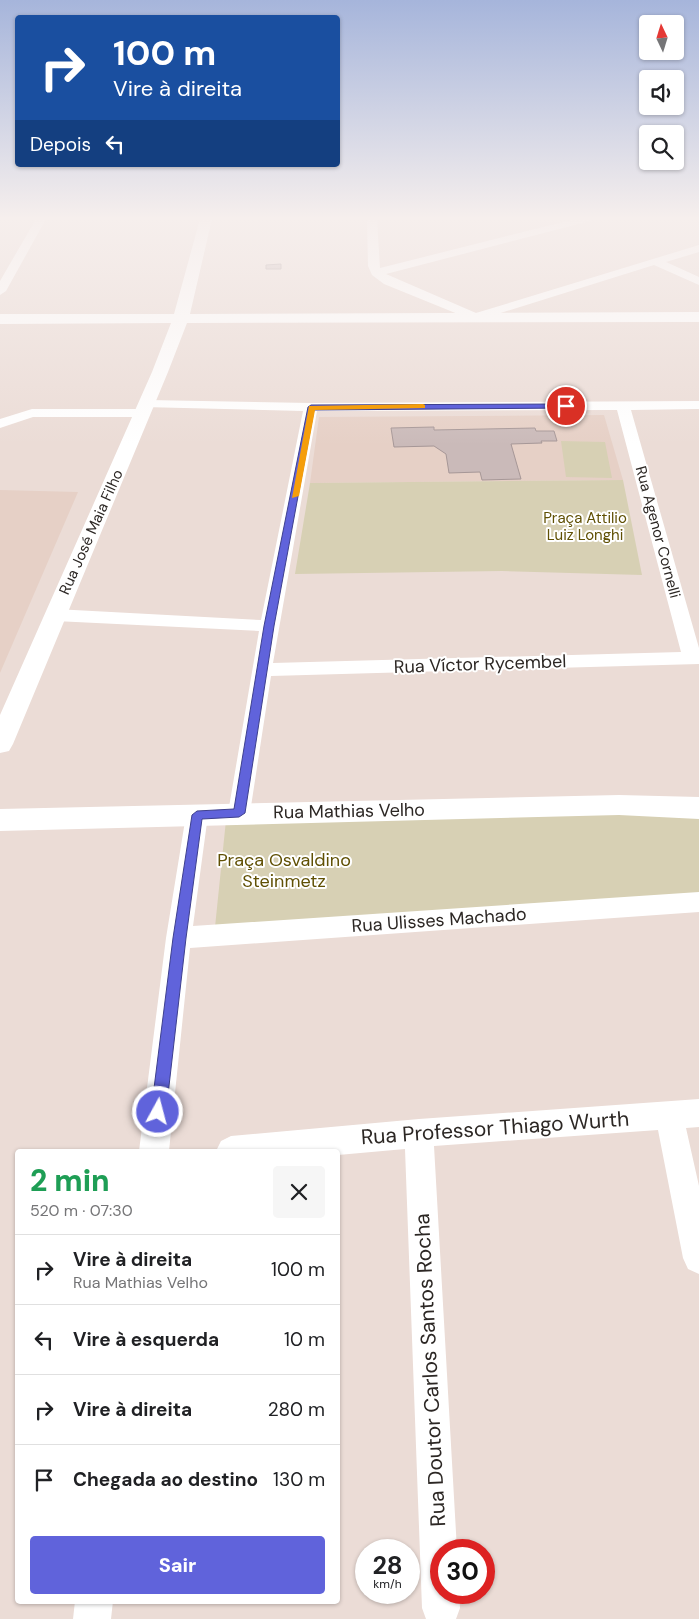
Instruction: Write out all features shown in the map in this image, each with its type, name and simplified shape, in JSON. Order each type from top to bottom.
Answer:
[{"type":"street","name":"Rua José Maia Filho","points":[[0,744],[145,408],[181,318],[187,295]]},
{"type":"street","points":[[421,295],[475,317],[547,295]]},
{"type":"street","points":[[0,319],[699,317]]},
{"type":"street","points":[[0,424],[32,413],[145,408],[699,405]]},
{"type":"street","name":"Rua Agenor Cornelli","points":[[623,406],[696,658]]},
{"type":"street","points":[[239,813],[269,626],[311,407]]},
{"type":"street","points":[[55,615],[269,626]]},
{"type":"street","name":"Rua Víctor Rycembel","points":[[262,670],[696,658]]},
{"type":"street","name":"Rua Mathias Velho","points":[[0,820],[619,805],[699,808]]},
{"type":"street","points":[[154,1149],[179,938],[197,815]]},
{"type":"street","name":"Rua Ulisses Machado","points":[[179,938],[699,902]]},
{"type":"street","name":"Rua Professor Thiago Wurth","points":[[252,1149],[419,1133],[699,1113]]},
{"type":"street","points":[[669,1115],[699,1258]]},
{"type":"street","name":"Rua Doutor Carlos Santos Rocha","points":[[419,1133],[441,1608]]},
{"type":"street","points":[[92,1619],[94,1604]]},
{"type":"shaded area","points":[[604,415],[623,480],[310,483],[319,417]]},
{"type":"shaded area","points":[[0,490],[78,492],[0,673]]},
{"type":"green space","points":[[561,441],[605,442],[612,478],[566,477]]},
{"type":"green space","name":"Praça Attilio Luiz Longhi","points":[[623,480],[642,575],[502,571],[295,574],[310,483]]},
{"type":"green space","name":"Praça Osvaldino Steinmetz","points":[[699,810],[699,896],[215,927],[226,820]]},
{"type":"building","points":[[434,427],[434,430],[535,428],[536,431],[554,431],[557,441],[511,444],[521,479],[482,480],[480,472],[449,473],[446,454],[434,446],[394,447],[391,428]]},
{"type":"slow traffic","points":[[295,496],[311,407],[423,407]]},
{"type":"route","points":[[158,1112],[179,938],[197,815],[239,813],[269,626],[311,407],[566,406]]}]
